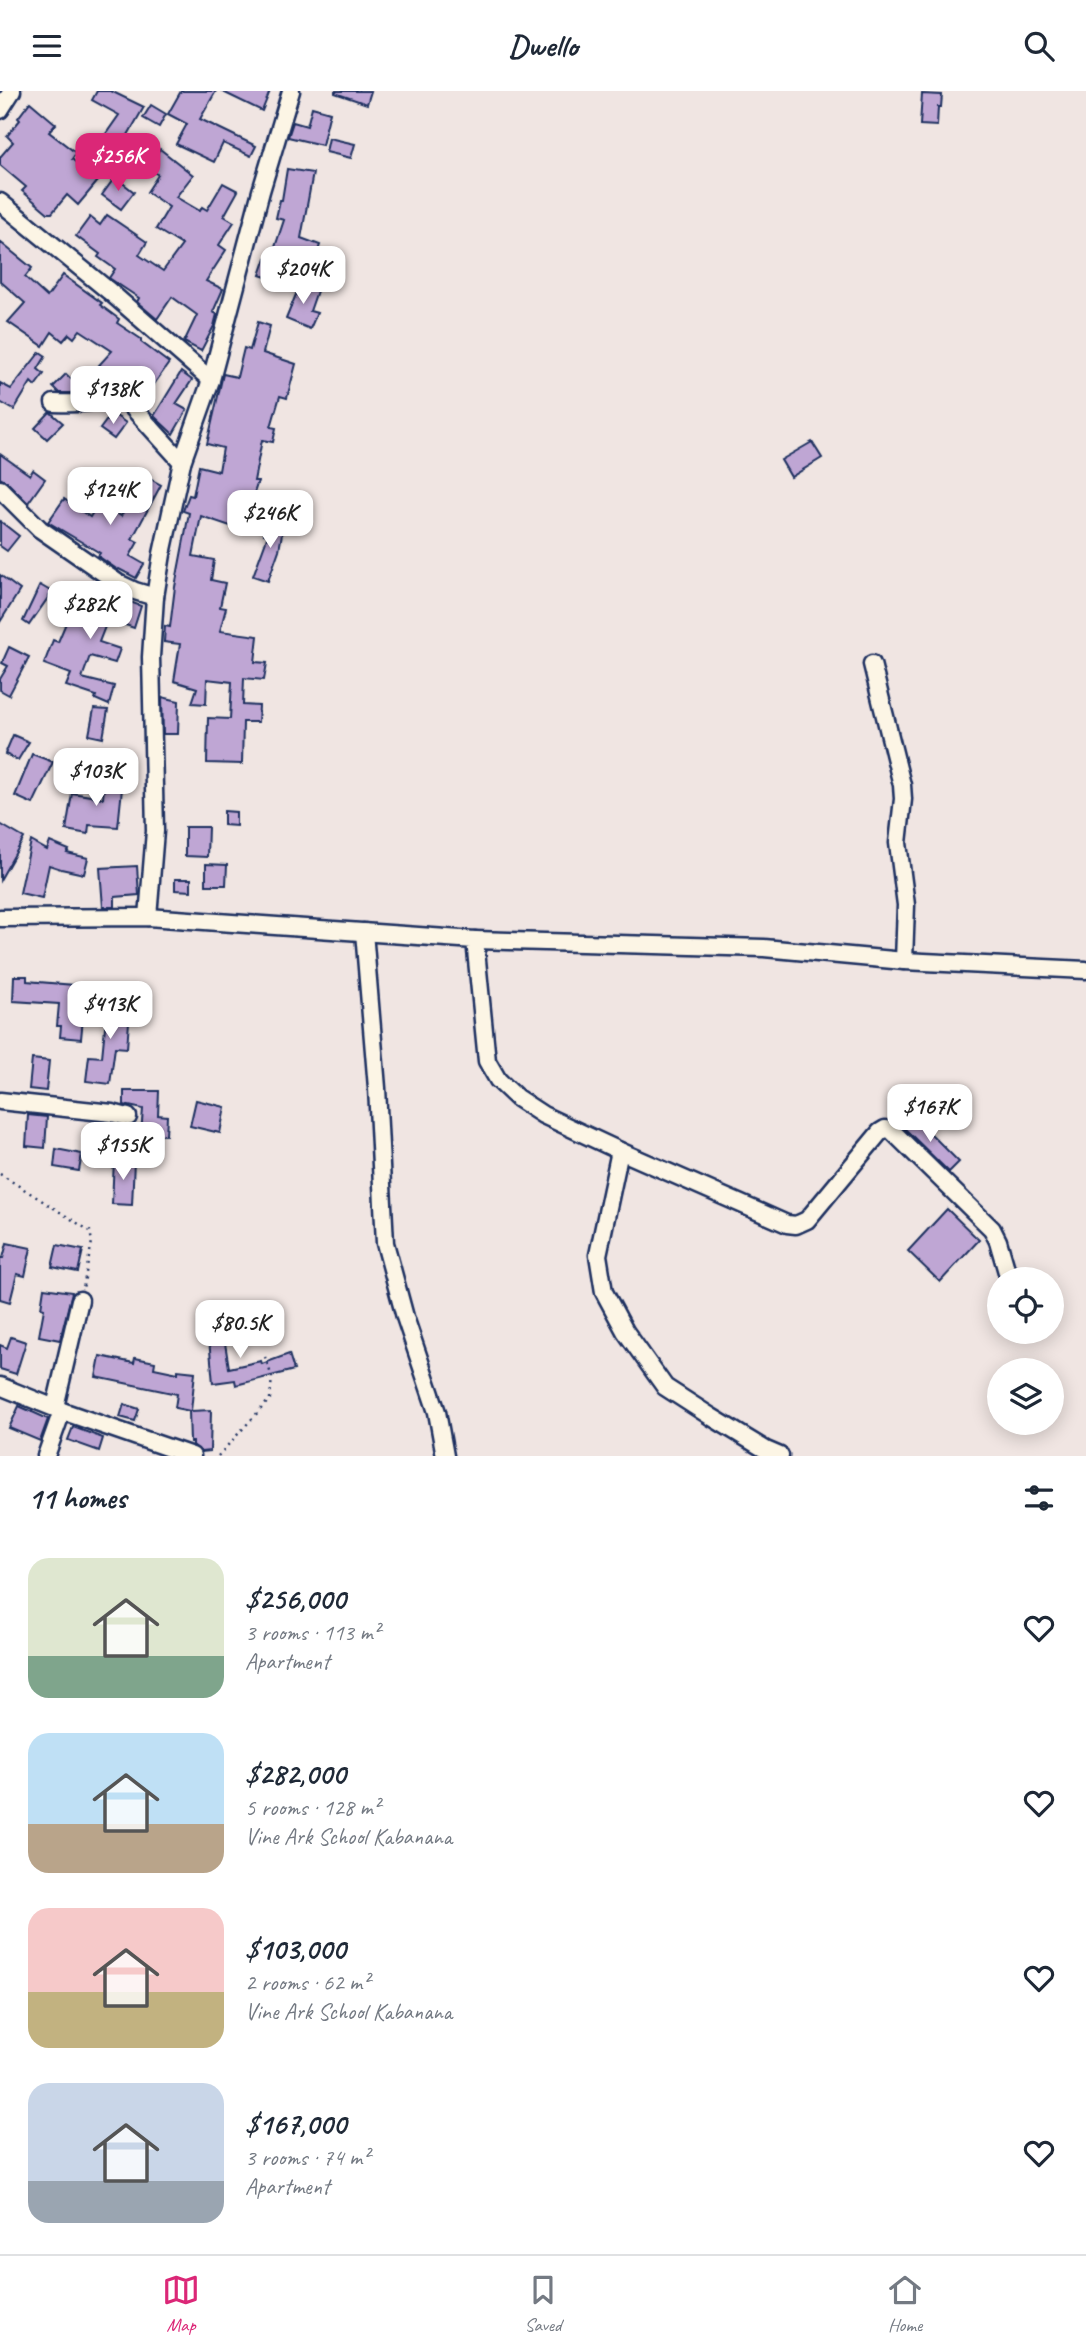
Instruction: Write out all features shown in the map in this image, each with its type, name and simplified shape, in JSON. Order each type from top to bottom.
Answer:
[{"type":"street","points":[[0,110],[12,91]]},
{"type":"street","points":[[148,917],[155,831],[151,657],[155,597],[182,462],[211,380],[261,191],[291,91]]},
{"type":"street","points":[[0,202],[109,291],[211,380]]},
{"type":"street","points":[[54,403],[84,404],[113,394],[124,398],[182,462]]},
{"type":"street","points":[[0,489],[40,529],[118,583],[155,597]]},
{"type":"street","points":[[872,664],[902,785],[898,843],[906,905],[904,961]]},
{"type":"street","points":[[0,918],[148,917],[475,940],[764,948],[904,961],[1086,970]]},
{"type":"street","points":[[364,932],[377,1088],[385,1243],[405,1317],[437,1412],[445,1456]]},
{"type":"street","points":[[475,940],[487,1061],[498,1080],[517,1098],[543,1115],[796,1226],[807,1220],[880,1132],[891,1130],[992,1229],[1006,1267]]},
{"type":"street","points":[[0,1101],[112,1112],[128,1117]]},
{"type":"street","points":[[620,1151],[598,1255],[604,1292],[625,1331],[665,1387],[780,1456]]},
{"type":"street","points":[[46,1456],[80,1300]]},
{"type":"street","points":[[0,1385],[58,1409],[192,1456]]},
{"type":"path","points":[[0,1174],[90,1231],[92,1242],[80,1300]]},
{"type":"path","points":[[218,1456],[270,1399],[272,1377],[265,1357]]},
{"type":"building","points":[[97,91],[111,91],[144,107],[120,149],[103,138],[119,115],[92,100]]},
{"type":"building","points":[[181,91],[216,91],[200,119],[256,146],[251,156],[223,143],[214,162],[176,144],[187,124],[168,114]]},
{"type":"building","points":[[221,91],[270,91],[262,111]]},
{"type":"building","points":[[335,91],[371,91],[367,104]]},
{"type":"building","points":[[922,94],[942,95],[937,126],[920,125]]},
{"type":"building","points":[[30,102],[56,124],[49,132],[76,153],[72,159],[98,181],[78,205],[67,195],[52,213],[48,213],[22,191],[26,187],[0,165],[0,157],[13,142],[7,136]]},
{"type":"building","points":[[151,105],[166,114],[159,127],[143,118]]},
{"type":"building","points":[[312,107],[330,112],[322,145],[288,137],[293,122],[307,126]]},
{"type":"building","points":[[329,138],[355,144],[351,158],[326,152]]},
{"type":"building","points":[[160,149],[193,175],[176,197],[200,211],[202,207],[207,210],[223,183],[238,191],[224,216],[234,222],[219,245],[226,250],[206,281],[223,289],[213,312],[217,314],[214,326],[201,351],[184,342],[197,315],[172,297],[157,319],[137,302],[139,298],[109,278],[115,269],[76,236],[90,217],[100,225],[107,215],[147,242],[139,255],[163,271],[182,245],[156,229],[169,207],[147,192],[158,175],[147,166]]},
{"type":"building","points":[[287,169],[313,173],[301,238],[320,245],[314,262],[303,258],[293,286],[260,275],[266,258],[271,259],[284,220],[276,218]]},
{"type":"building","points":[[115,177],[134,192],[121,209],[102,195]]},
{"type":"building","points":[[0,242],[32,268],[25,277],[47,297],[63,275],[102,303],[100,305],[119,319],[117,323],[169,363],[145,397],[133,388],[136,384],[117,370],[110,379],[100,371],[103,368],[99,365],[112,351],[80,330],[74,338],[69,334],[63,341],[52,332],[43,346],[8,322],[25,303],[0,281]]},
{"type":"building","points":[[301,282],[318,288],[310,311],[317,313],[310,329],[286,319]]},
{"type":"building","points":[[258,322],[270,326],[263,353],[296,364],[287,398],[280,396],[271,427],[276,428],[273,442],[262,440],[254,481],[258,481],[242,530],[201,516],[193,556],[214,560],[211,580],[225,583],[220,607],[226,608],[220,631],[258,636],[255,662],[267,663],[264,680],[244,678],[243,705],[259,706],[258,722],[243,722],[242,764],[207,763],[208,718],[230,719],[232,682],[207,679],[206,704],[192,703],[197,688],[174,681],[180,644],[164,642],[165,626],[170,627],[189,513],[183,511],[189,495],[193,496],[199,466],[219,471],[223,448],[207,444],[223,374],[237,377],[244,348],[250,350]]},
{"type":"building","points":[[40,352],[46,356],[38,369],[44,374],[35,386],[31,382],[14,410],[0,402],[0,383],[11,389]]},
{"type":"building","points":[[181,372],[192,380],[176,404],[187,410],[173,434],[154,416]]},
{"type":"building","points":[[66,374],[78,386],[71,393],[59,393],[53,387]]},
{"type":"building","points":[[50,412],[63,423],[47,439],[35,428]]},
{"type":"building","points":[[112,413],[126,423],[114,439],[100,429]]},
{"type":"building","points":[[812,442],[822,458],[791,477],[781,460]]},
{"type":"building","points":[[0,454],[30,475],[33,470],[45,479],[28,503],[0,478]]},
{"type":"building","points":[[143,475],[161,485],[132,539],[138,542],[130,556],[144,564],[136,578],[118,570],[98,556],[100,553],[48,522],[64,499],[90,517],[99,502],[121,516]]},
{"type":"building","points":[[267,519],[284,523],[279,550],[268,581],[253,576],[268,535],[264,534]]},
{"type":"building","points":[[0,521],[19,536],[7,551],[0,546]]},
{"type":"building","points":[[0,575],[20,590],[0,622]]},
{"type":"building","points":[[40,585],[52,592],[29,625],[23,621]]},
{"type":"building","points":[[88,587],[123,604],[125,600],[141,606],[134,628],[108,619],[99,642],[120,649],[115,663],[90,656],[82,678],[114,686],[109,705],[95,699],[96,696],[66,686],[71,674],[44,664],[53,640],[58,642],[71,611],[74,613]]},
{"type":"building","points":[[9,647],[29,657],[9,695],[0,690],[0,679],[8,666],[2,663]]},
{"type":"building","points":[[162,697],[179,701],[178,734],[163,734]]},
{"type":"building","points":[[94,709],[108,710],[103,738],[89,735]]},
{"type":"building","points":[[13,735],[29,742],[18,760],[5,754]]},
{"type":"building","points":[[93,753],[105,754],[104,773],[91,772]]},
{"type":"building","points":[[32,754],[53,762],[33,804],[15,796]]},
{"type":"building","points":[[105,778],[123,779],[118,827],[89,825],[88,834],[66,830],[72,793],[103,798]]},
{"type":"building","points":[[224,811],[236,812],[236,826],[224,825]]},
{"type":"building","points":[[0,824],[24,838],[0,880]]},
{"type":"building","points":[[185,827],[208,827],[207,857],[185,856]]},
{"type":"building","points":[[31,841],[47,850],[50,842],[69,850],[67,853],[88,858],[84,874],[49,865],[42,898],[20,893]]},
{"type":"building","points":[[206,864],[227,865],[226,885],[206,885]]},
{"type":"building","points":[[137,866],[139,895],[115,897],[115,907],[103,907],[100,868]]},
{"type":"building","points":[[175,879],[191,879],[191,891],[175,890]]},
{"type":"building","points":[[14,976],[27,976],[27,981],[86,986],[81,1039],[60,1037],[61,1026],[57,1026],[59,1004],[13,1001]]},
{"type":"building","points":[[108,997],[127,999],[126,1009],[130,1009],[127,1048],[115,1047],[110,1084],[86,1081],[89,1056],[102,1057]]},
{"type":"building","points":[[32,1059],[49,1061],[46,1091],[29,1089]]},
{"type":"building","points":[[124,1091],[159,1091],[158,1115],[167,1116],[166,1135],[141,1134],[143,1109],[124,1105]]},
{"type":"building","points":[[196,1100],[225,1107],[220,1133],[190,1126]]},
{"type":"building","points":[[28,1115],[47,1117],[45,1148],[26,1146]]},
{"type":"building","points":[[912,1115],[959,1162],[949,1172],[902,1126]]},
{"type":"building","points":[[56,1149],[82,1154],[79,1171],[54,1167]]},
{"type":"building","points":[[114,1159],[134,1161],[132,1205],[112,1204]]},
{"type":"building","points":[[947,1209],[979,1240],[940,1282],[908,1251]]},
{"type":"building","points":[[7,1243],[31,1248],[25,1276],[17,1274],[10,1302],[0,1299],[0,1258],[3,1258]]},
{"type":"building","points":[[57,1245],[83,1250],[78,1272],[52,1267]]},
{"type":"building","points":[[44,1288],[72,1292],[60,1340],[39,1336],[44,1309],[41,1308]]},
{"type":"building","points":[[208,1328],[239,1328],[241,1341],[225,1343],[229,1368],[261,1361],[262,1364],[289,1354],[294,1370],[236,1385],[235,1380],[213,1383]]},
{"type":"building","points":[[11,1337],[26,1342],[16,1374],[0,1369],[0,1345],[7,1348]]},
{"type":"building","points":[[100,1356],[134,1363],[135,1358],[155,1362],[154,1368],[178,1373],[178,1370],[195,1372],[191,1411],[211,1410],[210,1451],[201,1452],[190,1442],[190,1411],[175,1408],[177,1394],[96,1377]]},
{"type":"building","points":[[124,1404],[139,1409],[135,1421],[120,1417]]},
{"type":"building","points":[[19,1406],[48,1419],[40,1441],[9,1428]]},
{"type":"building","points":[[73,1427],[103,1438],[99,1451],[68,1440]]}]
